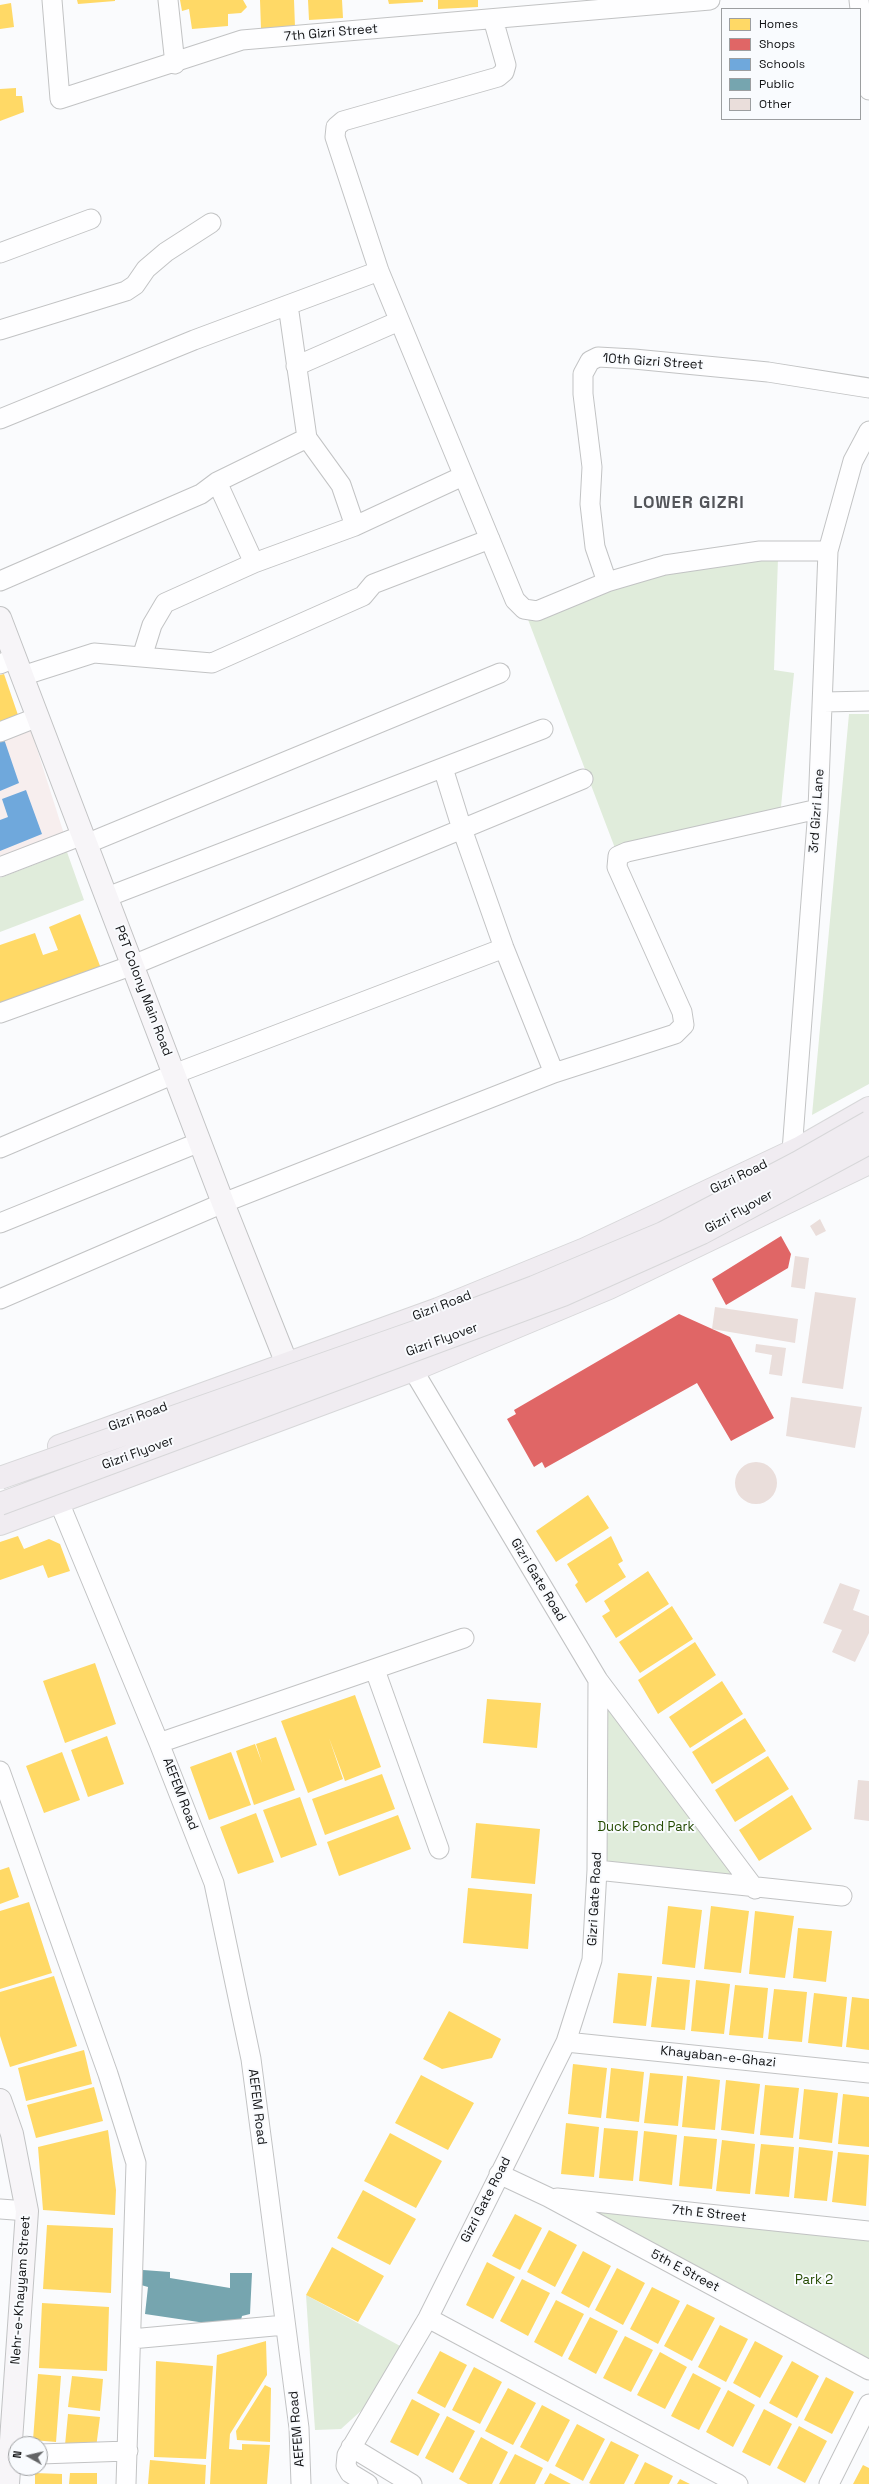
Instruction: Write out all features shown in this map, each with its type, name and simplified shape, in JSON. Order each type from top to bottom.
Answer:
[{"type":"main road","name":"Gizri Road","points":[[0,1468],[397,1324],[585,1249],[792,1151],[869,1108]]},
{"type":"main road","name":"Gizri Flyover","points":[[0,1478],[415,1332],[534,1286],[663,1233],[797,1163],[869,1122]]},
{"type":"main road","name":"Gizri Flyover","points":[[0,1504],[563,1295],[702,1233],[869,1143]]},
{"type":"main road","points":[[0,1524],[413,1370],[609,1288],[869,1163]]},
{"type":"street","name":"7th Gizri Street","points":[[52,0],[60,99],[174,64],[242,40],[710,0]]},
{"type":"street","points":[[168,0],[174,64]]},
{"type":"street","points":[[861,18],[869,90]]},
{"type":"street","points":[[493,19],[506,65],[504,72],[498,77],[343,121],[336,127],[335,137],[379,271],[515,600],[524,609],[537,611],[607,582],[665,565],[752,552],[828,551]]},
{"type":"street","points":[[0,253],[91,219]]},
{"type":"street","points":[[0,330],[126,291],[140,280],[146,269],[166,252],[211,223]]},
{"type":"street","points":[[0,419],[194,340],[379,271]]},
{"type":"street","points":[[288,305],[307,438],[341,485],[355,526]]},
{"type":"street","points":[[296,366],[400,321]]},
{"type":"street","name":"10th Gizri Street","points":[[607,582],[595,547],[590,504],[592,467],[583,387],[583,374],[590,361],[598,357],[634,359],[768,372],[869,388]]},
{"type":"street","name":"3rd Gizri Lane","points":[[803,1196],[792,1151],[818,809],[824,702],[828,551],[853,461],[869,431]]},
{"type":"street","points":[[0,581],[201,494],[217,482],[307,438]]},
{"type":"street","points":[[142,657],[152,625],[164,603],[254,563],[355,526],[463,476]]},
{"type":"street","points":[[217,482],[254,563]]},
{"type":"street","points":[[12,666],[94,653],[212,663],[363,596],[373,584],[490,539]]},
{"type":"street","name":"P&T Colony Main Road","points":[[0,618],[12,666],[38,717],[223,1202],[287,1364]]},
{"type":"street","points":[[0,867],[84,840],[500,673]]},
{"type":"street","points":[[824,702],[869,701]]},
{"type":"street","points":[[0,732],[38,717]]},
{"type":"street","points":[[107,897],[543,729]]},
{"type":"street","points":[[443,768],[462,829],[504,948],[554,1073]]},
{"type":"street","points":[[0,1013],[133,965],[583,779]]},
{"type":"street","points":[[0,1299],[223,1202],[554,1073],[675,1034],[684,1025],[682,1012],[617,867],[618,856],[627,852],[818,809]]},
{"type":"street","points":[[0,1148],[174,1074],[504,948]]},
{"type":"street","points":[[0,1223],[200,1142]]},
{"type":"street","name":"Gizri Gate Road","points":[[368,2484],[350,2473],[348,2469],[346,2459],[351,2447],[428,2318],[566,2042],[592,1960],[597,1870],[598,1680],[413,1370],[397,1324]]},
{"type":"street","name":"AEFEM Road","points":[[59,1502],[160,1743],[214,1883],[251,2059],[284,2325],[299,2428],[301,2484]]},
{"type":"street","points":[[160,1743],[464,1638]]},
{"type":"street","points":[[375,1670],[439,1849]]},
{"type":"street","points":[[598,1680],[755,1889]]},
{"type":"street","points":[[0,1771],[108,2074],[136,2163],[132,2339],[126,2484]]},
{"type":"street","points":[[597,1870],[755,1889],[842,1896]]},
{"type":"street","name":"Khayaban-e-Ghazi","points":[[566,2042],[869,2073]]},
{"type":"street","name":"Nehr-e-Khayyam Street","points":[[0,2100],[12,2134],[27,2211],[14,2436]]},
{"type":"street","name":"5th E Street","points":[[500,2174],[548,2197],[869,2370]]},
{"type":"street","name":"7th E Street","points":[[548,2197],[869,2231]]},
{"type":"street","points":[[0,2209],[27,2211]]},
{"type":"street","points":[[428,2318],[738,2484]]},
{"type":"street","points":[[132,2339],[284,2325]]},
{"type":"street","points":[[830,2484],[869,2404]]},
{"type":"street","points":[[351,2447],[412,2484]]},
{"type":"street","points":[[48,2454],[128,2451]]},
{"type":"shaded area","points":[[29,724],[64,834],[0,858],[0,736]]},
{"type":"green space","points":[[778,559],[774,670],[794,673],[780,817],[618,856],[524,609],[665,565]]},
{"type":"green space","points":[[849,714],[869,714],[869,1084],[812,1115]]},
{"type":"green space","points":[[67,852],[84,900],[0,932],[0,878]]},
{"type":"green space","name":"Duck Pond Park","points":[[598,1680],[755,1889],[597,1870]]},
{"type":"green space","name":"Park 2","points":[[548,2197],[869,2231],[869,2374]]},
{"type":"green space","points":[[306,2295],[402,2347],[373,2400],[341,2429],[315,2430]]},
{"type":"building: Homes","points":[[77,0],[115,0],[115,1],[78,4]]},
{"type":"building: Homes","points":[[180,0],[243,0],[247,7],[241,13],[228,14],[228,26],[192,29],[189,9],[182,11]]},
{"type":"building: Homes","points":[[260,0],[294,0],[295,27],[261,29]]},
{"type":"building: Homes","points":[[308,0],[342,0],[343,18],[309,20]]},
{"type":"building: Homes","points":[[388,0],[423,0],[423,2],[389,4]]},
{"type":"building: Homes","points":[[438,0],[478,0],[478,7],[438,9]]},
{"type":"building: Homes","points":[[11,3],[14,27],[0,29],[0,5]]},
{"type":"building: Homes","points":[[16,88],[16,96],[22,96],[24,112],[0,121],[0,89]]},
{"type":"building: Homes","points":[[4,674],[18,715],[0,722],[0,675]]},
{"type":"building: Homes","points":[[80,914],[102,971],[0,1009],[0,945],[35,933],[43,955],[58,950],[49,927]]},
{"type":"building: Homes","points":[[588,1495],[609,1528],[556,1562],[536,1531]]},
{"type":"building: Homes","points":[[18,1536],[24,1549],[49,1539],[60,1544],[70,1571],[48,1578],[43,1565],[0,1580],[0,1542]]},
{"type":"building: Homes","points":[[611,1536],[623,1561],[618,1564],[626,1577],[586,1603],[575,1585],[578,1582],[567,1564]]},
{"type":"building: Homes","points":[[648,1571],[669,1604],[616,1638],[602,1616],[610,1611],[604,1601]]},
{"type":"building: Homes","points":[[672,1606],[693,1639],[640,1673],[619,1642]]},
{"type":"building: Homes","points":[[695,1642],[716,1675],[658,1714],[638,1680]]},
{"type":"building: Homes","points":[[95,1663],[116,1724],[65,1743],[43,1681]]},
{"type":"building: Homes","points":[[722,1681],[743,1714],[690,1748],[669,1717]]},
{"type":"building: Homes","points":[[355,1695],[381,1767],[345,1781],[329,1738],[343,1779],[308,1793],[281,1721]]},
{"type":"building: Homes","points":[[487,1699],[541,1703],[537,1748],[483,1743]]},
{"type":"building: Homes","points":[[745,1718],[766,1751],[712,1784],[692,1752]]},
{"type":"building: Homes","points":[[107,1736],[124,1784],[88,1797],[71,1750]]},
{"type":"building: Homes","points":[[276,1737],[295,1790],[254,1805],[236,1751],[255,1744],[262,1763],[256,1744]]},
{"type":"building: Homes","points":[[62,1752],[80,1800],[44,1813],[26,1766]]},
{"type":"building: Homes","points":[[231,1752],[251,1805],[209,1820],[190,1767]]},
{"type":"building: Homes","points":[[768,1756],[789,1789],[735,1822],[715,1790]]},
{"type":"building: Homes","points":[[382,1774],[395,1809],[325,1835],[312,1799]]},
{"type":"building: Homes","points":[[792,1795],[812,1829],[759,1861],[739,1830]]},
{"type":"building: Homes","points":[[300,1797],[317,1845],[281,1858],[263,1810]]},
{"type":"building: Homes","points":[[256,1813],[274,1862],[238,1874],[220,1827]]},
{"type":"building: Homes","points":[[398,1815],[411,1849],[339,1876],[327,1842]]},
{"type":"building: Homes","points":[[476,1823],[540,1829],[535,1884],[471,1878]]},
{"type":"building: Homes","points":[[9,1867],[19,1897],[0,1904],[0,1870]]},
{"type":"building: Homes","points":[[468,1888],[532,1894],[528,1949],[463,1943]]},
{"type":"building: Homes","points":[[29,1902],[52,1973],[0,1989],[0,1911]]},
{"type":"building: Homes","points":[[668,1906],[702,1910],[695,1968],[662,1964]]},
{"type":"building: Homes","points":[[711,1906],[749,1911],[741,1973],[704,1969]]},
{"type":"building: Homes","points":[[755,1911],[794,1916],[785,1978],[749,1974]]},
{"type":"building: Homes","points":[[798,1928],[832,1931],[826,1982],[793,1978]]},
{"type":"building: Homes","points":[[618,1973],[652,1976],[646,2026],[613,2023]]},
{"type":"building: Homes","points":[[54,1976],[77,2046],[10,2067],[0,2036],[0,1992]]},
{"type":"building: Homes","points":[[657,1977],[690,1980],[685,2030],[651,2027]]},
{"type":"building: Homes","points":[[696,1980],[730,1984],[724,2034],[691,2031]]},
{"type":"building: Homes","points":[[735,1985],[768,1988],[763,2038],[729,2035]]},
{"type":"building: Homes","points":[[774,1989],[807,1992],[802,2042],[768,2039]]},
{"type":"building: Homes","points":[[814,1993],[847,1997],[842,2047],[808,2043]]},
{"type":"building: Homes","points":[[852,1997],[869,1999],[869,2050],[846,2047]]},
{"type":"building: Homes","points":[[449,2011],[501,2039],[492,2058],[442,2069],[423,2059]]},
{"type":"building: Homes","points":[[84,2050],[92,2084],[26,2101],[18,2068]]},
{"type":"building: Homes","points":[[573,2064],[607,2068],[601,2118],[568,2114]]},
{"type":"building: Homes","points":[[611,2068],[644,2072],[639,2122],[606,2118]]},
{"type":"building: Homes","points":[[650,2073],[683,2076],[678,2126],[644,2123]]},
{"type":"building: Homes","points":[[421,2075],[474,2103],[448,2150],[395,2123]]},
{"type":"building: Homes","points":[[687,2076],[720,2080],[715,2130],[682,2127]]},
{"type":"building: Homes","points":[[726,2080],[760,2084],[754,2134],[721,2130]]},
{"type":"building: Homes","points":[[765,2085],[799,2088],[793,2138],[760,2135]]},
{"type":"building: Homes","points":[[94,2087],[103,2121],[36,2138],[27,2105]]},
{"type":"building: Homes","points":[[804,2089],[838,2093],[832,2143],[799,2139]]},
{"type":"building: Homes","points":[[843,2094],[869,2097],[869,2147],[838,2144]]},
{"type":"building: Homes","points":[[566,2123],[599,2127],[594,2177],[561,2174]]},
{"type":"building: Homes","points":[[604,2128],[638,2131],[633,2181],[599,2178]]},
{"type":"building: Homes","points":[[108,2130],[116,2190],[115,2215],[43,2210],[38,2147]]},
{"type":"building: Homes","points":[[644,2131],[677,2135],[672,2185],[639,2181]]},
{"type":"building: Homes","points":[[390,2133],[442,2161],[416,2208],[364,2181]]},
{"type":"building: Homes","points":[[684,2136],[717,2139],[712,2189],[679,2186]]},
{"type":"building: Homes","points":[[722,2140],[755,2144],[750,2194],[716,2191]]},
{"type":"building: Homes","points":[[761,2144],[794,2147],[789,2197],[755,2194]]},
{"type":"building: Homes","points":[[799,2147],[833,2151],[827,2201],[794,2198]]},
{"type":"building: Homes","points":[[838,2152],[869,2155],[866,2206],[832,2202]]},
{"type":"building: Homes","points":[[363,2190],[416,2219],[390,2265],[337,2238]]},
{"type":"building: Homes","points":[[515,2214],[542,2228],[520,2270],[492,2256]]},
{"type":"building: Homes","points":[[47,2225],[113,2228],[111,2293],[43,2289]]},
{"type":"building: Homes","points":[[549,2230],[577,2245],[555,2287],[527,2272]]},
{"type":"building: Homes","points":[[332,2247],[384,2276],[358,2322],[306,2295]]},
{"type":"building: Homes","points":[[583,2251],[611,2266],[589,2308],[561,2293]]},
{"type":"building: Homes","points":[[487,2262],[515,2277],[493,2319],[466,2305]]},
{"type":"building: Homes","points":[[617,2268],[645,2283],[623,2325],[595,2310]]},
{"type":"building: Homes","points":[[522,2279],[550,2293],[528,2336],[500,2321]]},
{"type":"building: Homes","points":[[652,2287],[680,2301],[658,2344],[630,2329]]},
{"type":"building: Homes","points":[[556,2300],[584,2314],[562,2357],[534,2342]]},
{"type":"building: Homes","points":[[42,2303],[109,2307],[107,2371],[39,2368]]},
{"type":"building: Homes","points":[[687,2304],[715,2318],[692,2361],[664,2346]]},
{"type":"building: Homes","points":[[590,2317],[618,2331],[596,2374],[568,2359]]},
{"type":"building: Homes","points":[[720,2325],[748,2339],[726,2382],[698,2367]]},
{"type":"building: Homes","points":[[625,2336],[653,2350],[631,2392],[603,2378]]},
{"type":"building: Homes","points":[[266,2341],[267,2375],[230,2434],[229,2449],[242,2450],[242,2444],[270,2445],[267,2484],[210,2484],[217,2355]]},
{"type":"building: Homes","points":[[755,2341],[783,2356],[760,2398],[733,2383]]},
{"type":"building: Homes","points":[[440,2351],[467,2365],[445,2408],[417,2393]]},
{"type":"building: Homes","points":[[660,2352],[687,2367],[665,2409],[637,2395]]},
{"type":"building: Homes","points":[[156,2361],[213,2366],[206,2459],[154,2457]]},
{"type":"building: Homes","points":[[792,2361],[819,2376],[797,2418],[769,2403]]},
{"type":"building: Homes","points":[[474,2367],[502,2382],[480,2424],[452,2410]]},
{"type":"building: Homes","points":[[693,2373],[721,2388],[699,2430],[671,2416]]},
{"type":"building: Homes","points":[[38,2374],[61,2376],[56,2442],[48,2441],[48,2436],[33,2436]]},
{"type":"building: Homes","points":[[72,2376],[103,2379],[100,2411],[68,2407]]},
{"type":"building: Homes","points":[[826,2377],[854,2392],[832,2434],[804,2420]]},
{"type":"building: Homes","points":[[265,2385],[271,2388],[270,2442],[237,2440],[236,2431]]},
{"type":"building: Homes","points":[[508,2388],[536,2403],[513,2445],[485,2431]]},
{"type":"building: Homes","points":[[728,2390],[755,2405],[733,2447],[706,2432]]},
{"type":"building: Homes","points":[[412,2399],[440,2414],[418,2456],[390,2442]]},
{"type":"building: Homes","points":[[542,2405],[570,2420],[548,2462],[520,2447]]},
{"type":"building: Homes","points":[[764,2409],[792,2424],[770,2466],[742,2452]]},
{"type":"building: Homes","points":[[68,2414],[100,2417],[96,2448],[65,2445]]},
{"type":"building: Homes","points":[[447,2416],[475,2431],[453,2473],[425,2458]]},
{"type":"building: Homes","points":[[577,2424],[605,2439],[583,2481],[555,2466]]},
{"type":"building: Homes","points":[[799,2426],[827,2441],[805,2483],[777,2468]]},
{"type":"building: Homes","points":[[481,2437],[508,2452],[492,2484],[468,2484],[459,2479]]},
{"type":"building: Homes","points":[[611,2441],[639,2455],[624,2484],[591,2484],[589,2483]]},
{"type":"building: Homes","points":[[515,2454],[543,2468],[535,2484],[499,2484]]},
{"type":"building: Homes","points":[[150,2460],[206,2465],[205,2484],[148,2484]]},
{"type":"building: Homes","points":[[645,2462],[673,2476],[669,2484],[634,2484]]},
{"type":"building: Homes","points":[[863,2465],[869,2468],[869,2484],[853,2484]]},
{"type":"building: Homes","points":[[48,2473],[62,2474],[62,2484],[35,2484],[35,2476],[48,2476]]},
{"type":"building: Homes","points":[[70,2473],[97,2473],[97,2484],[69,2484]]},
{"type":"building: Homes","points":[[550,2473],[571,2484],[544,2484]]},
{"type":"building: Homes","points":[[680,2479],[690,2484],[677,2484]]},
{"type":"building: Shops","points":[[781,1236],[791,1254],[788,1268],[726,1305],[712,1279]]},
{"type":"building: Shops","points":[[679,1314],[730,1337],[774,1418],[731,1441],[697,1383],[545,1468],[542,1462],[534,1467],[507,1419],[516,1414],[514,1410]]},
{"type":"building: Schools","points":[[4,739],[19,783],[0,791],[0,741]]},
{"type":"building: Schools","points":[[26,790],[42,834],[0,851],[0,820],[8,817],[2,799]]},
{"type":"building: Public","points":[[143,2270],[170,2272],[170,2278],[230,2288],[230,2273],[252,2273],[250,2314],[242,2316],[240,2324],[219,2325],[145,2314],[148,2287],[141,2285]]},
{"type":"building: Other","points":[[820,1219],[826,1231],[816,1236],[810,1226]]},
{"type":"building: Other","points":[[795,1256],[809,1258],[805,1289],[791,1287]]},
{"type":"building: Other","points":[[815,1292],[856,1298],[843,1389],[802,1383]]},
{"type":"building: Other","points":[[715,1307],[798,1319],[795,1343],[712,1329]]},
{"type":"building: Other","points":[[756,1344],[786,1348],[782,1376],[769,1374],[772,1355],[755,1352]]},
{"type":"building: Other","points":[[791,1397],[862,1407],[855,1448],[786,1436]]},
{"type":"building: Other","points":[[756,1462],[771,1468],[777,1483],[771,1498],[756,1504],[741,1498],[735,1483],[741,1468]]},
{"type":"building: Other","points":[[840,1583],[860,1590],[853,1610],[869,1616],[869,1633],[855,1662],[832,1652],[842,1630],[823,1623]]},
{"type":"building: Other","points":[[858,1780],[869,1781],[869,1821],[854,1819]]},
{"type":"district","name":"LOWER GIZRI","points":[[689,503]]}]
